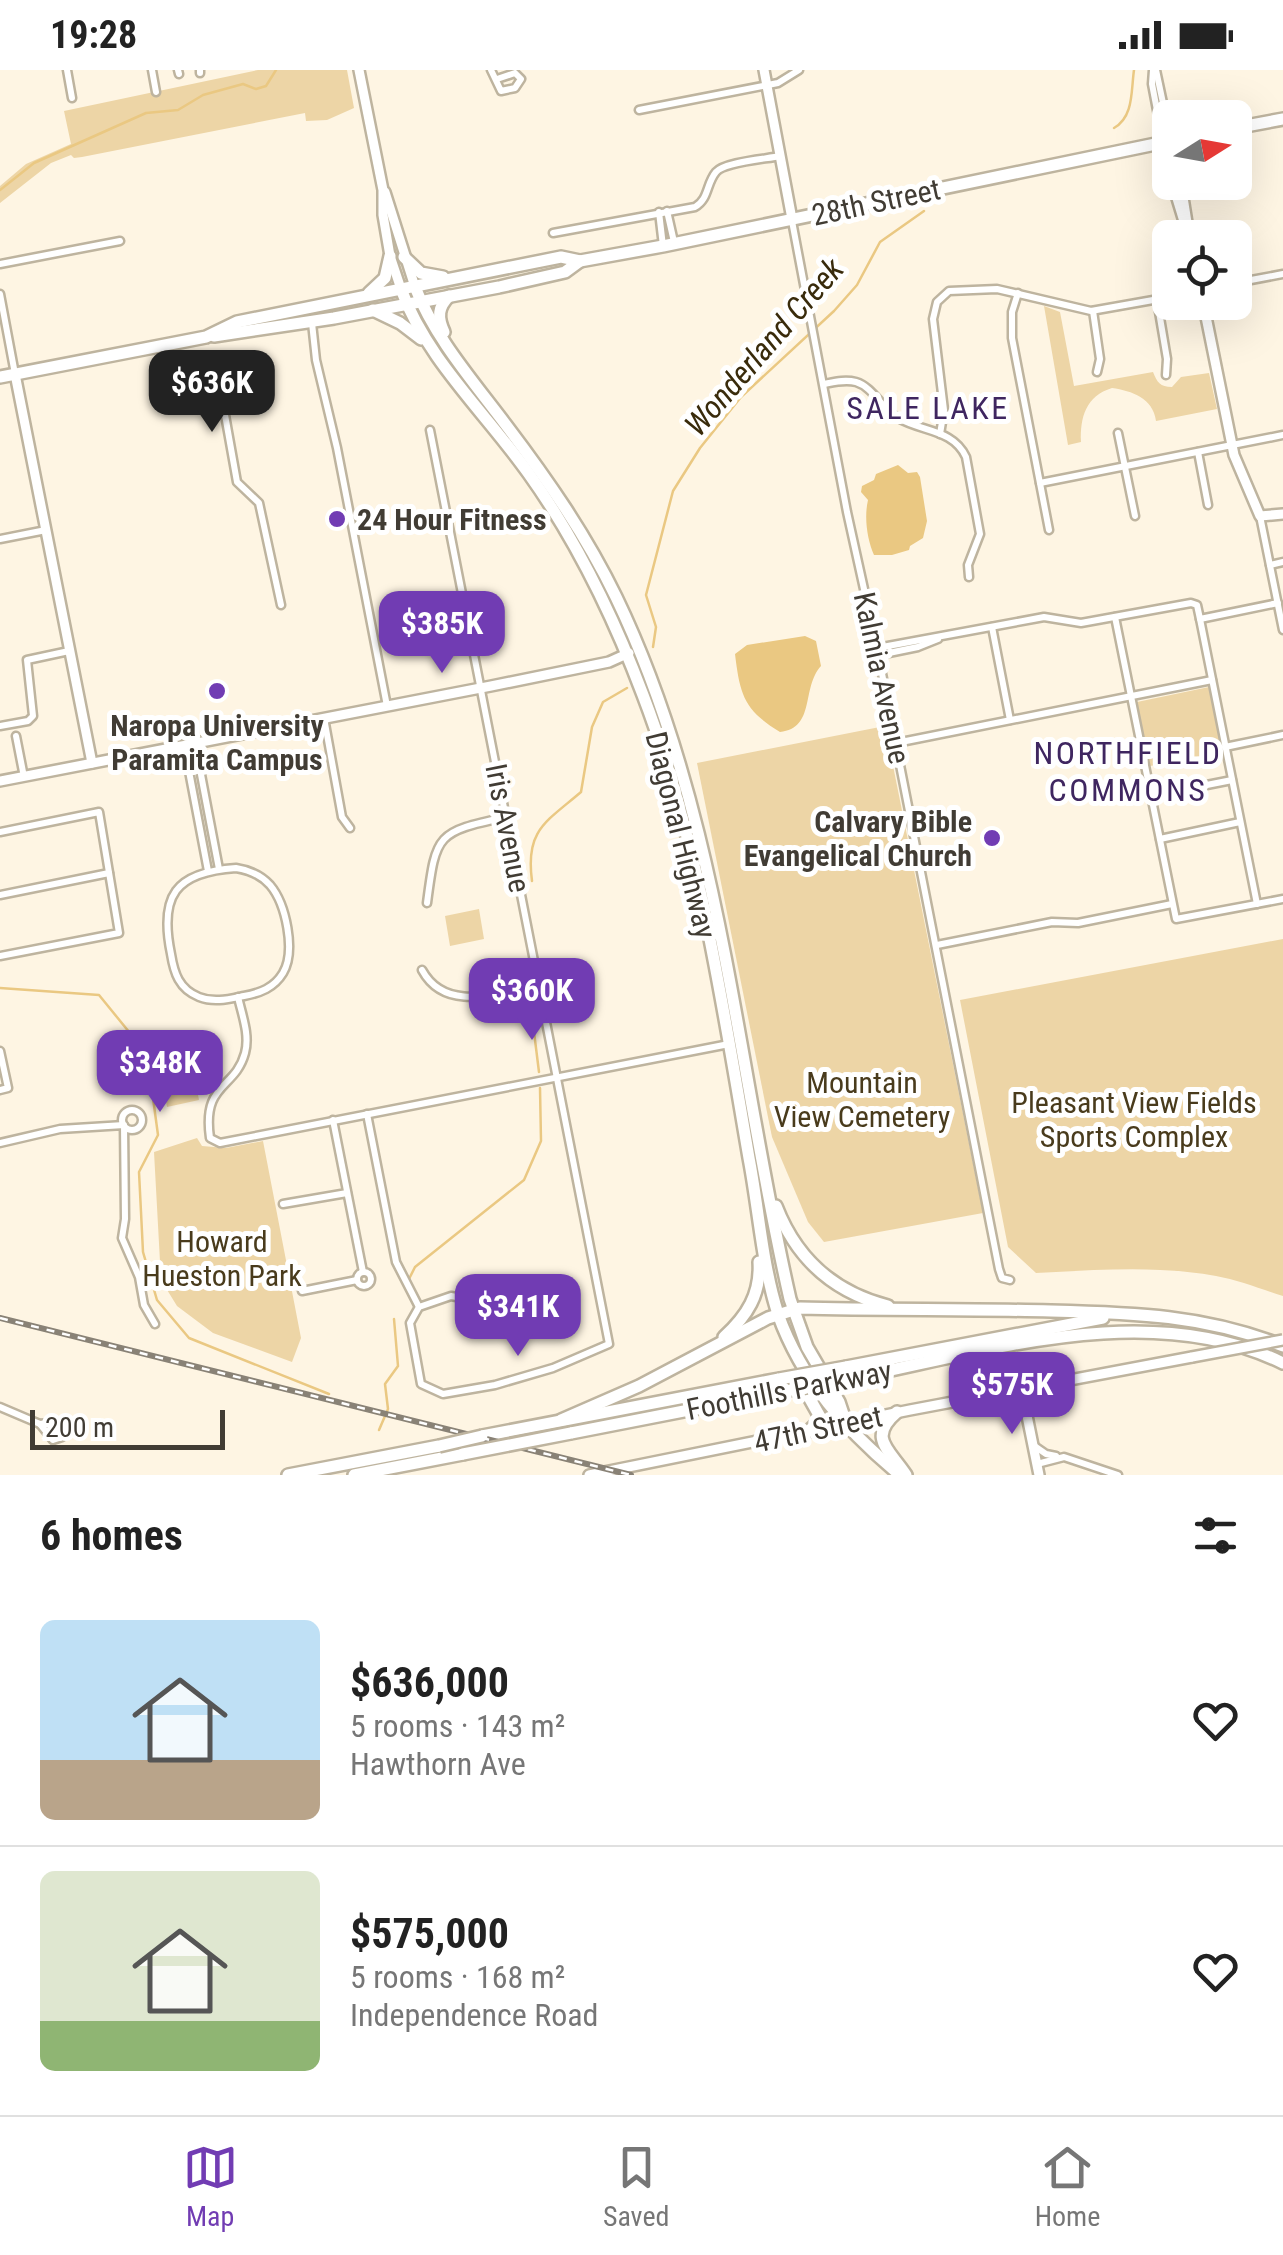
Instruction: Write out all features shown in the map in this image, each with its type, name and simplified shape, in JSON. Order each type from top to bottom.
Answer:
[{"type":"highway","points":[[1252,125],[1283,119]]},
{"type":"highway","name":"28th Street","points":[[210,336],[237,322],[367,295],[561,257],[580,261],[1152,143]]},
{"type":"highway","points":[[367,295],[385,278],[390,256]]},
{"type":"highway","points":[[404,257],[412,268],[425,275],[458,278]]},
{"type":"highway","name":"28th Street","points":[[0,377],[210,336],[312,322],[449,296],[566,272],[580,261]]},
{"type":"highway","name":"Diagonal Highway","points":[[414,287],[435,328],[577,526],[615,596],[632,651]]},
{"type":"highway","name":"Diagonal Highway","points":[[400,289],[428,344],[492,423],[557,516],[632,651],[666,724],[793,1309],[806,1347],[839,1402],[846,1423]]},
{"type":"highway","points":[[449,296],[441,304],[439,320],[466,370]]},
{"type":"highway","points":[[373,310],[400,322],[428,344]]},
{"type":"highway","name":"Diagonal Highway","points":[[734,1043],[763,1251],[783,1328],[829,1410],[903,1475]]},
{"type":"highway","points":[[709,1349],[742,1320],[758,1290],[760,1266],[750,1166]]},
{"type":"highway","points":[[767,1184],[789,1236],[816,1270],[854,1294],[896,1308]]},
{"type":"highway","points":[[561,1420],[615,1398],[793,1309],[1142,1314],[1208,1321],[1283,1343]]},
{"type":"highway","name":"Foothills Parkway","points":[[354,1475],[786,1391],[850,1372],[1089,1320],[1142,1314]]},
{"type":"highway","points":[[783,1328],[786,1354],[819,1415],[809,1431]]},
{"type":"highway","name":"Foothills Parkway","points":[[288,1475],[779,1379],[850,1372],[1047,1340],[1135,1331],[1206,1338],[1283,1363]]},
{"type":"highway","points":[[897,1412],[884,1423],[880,1434],[903,1475]]},
{"type":"street","points":[[67,70],[72,98]]},
{"type":"street","points":[[152,70],[156,92]]},
{"type":"street","points":[[359,70],[383,190],[382,215],[400,289]]},
{"type":"street","points":[[490,70],[497,79]]},
{"type":"street","name":"Kalmia Avenue","points":[[764,70],[847,512],[878,651],[999,1270],[1002,1278],[1010,1280]]},
{"type":"street","points":[[639,110],[766,86],[784,81],[800,70]]},
{"type":"street","points":[[1154,70],[1152,84],[1157,100]]},
{"type":"street","points":[[553,233],[700,205],[722,167],[780,156]]},
{"type":"street","points":[[383,190],[391,205],[414,287]]},
{"type":"street","points":[[663,212],[668,244]]},
{"type":"street","points":[[0,264],[120,241]]},
{"type":"street","points":[[1252,280],[1283,274]]},
{"type":"street","points":[[940,434],[944,410],[933,311],[942,295],[962,288],[1018,292],[1092,312],[1152,301]]},
{"type":"street","points":[[1018,292],[1010,324],[1049,530]]},
{"type":"street","points":[[0,294],[92,763]]},
{"type":"street","points":[[1092,312],[1100,359],[1096,372]]},
{"type":"street","points":[[1160,320],[1166,375]]},
{"type":"street","points":[[1207,320],[1232,445],[1260,516],[1283,630]]},
{"type":"street","points":[[312,322],[316,360],[387,706]]},
{"type":"street","points":[[215,359],[237,482],[259,503],[281,605]]},
{"type":"street","points":[[824,384],[856,382],[898,418],[952,439],[962,449],[980,534],[969,560],[969,577]]},
{"type":"street","name":"Iris Avenue","points":[[417,1303],[410,1322],[421,1384],[443,1394],[554,1368],[609,1344],[430,430]]},
{"type":"street","points":[[1118,433],[1135,516]]},
{"type":"street","points":[[1040,483],[1283,435]]},
{"type":"street","points":[[1198,452],[1208,505]]},
{"type":"street","points":[[1260,516],[1283,514]]},
{"type":"street","points":[[0,539],[46,530]]},
{"type":"street","points":[[1270,565],[1283,562]]},
{"type":"street","points":[[878,651],[1044,617],[1081,623],[1192,602],[1200,619],[1257,904]]},
{"type":"street","points":[[1200,619],[1278,603]]},
{"type":"street","points":[[1115,617],[1176,919],[1283,899]]},
{"type":"street","points":[[992,626],[1010,720]]},
{"type":"street","points":[[0,726],[28,721],[34,716],[27,660],[70,651]]},
{"type":"street","points":[[0,781],[609,662],[632,651]]},
{"type":"street","points":[[896,743],[1212,680]]},
{"type":"street","points":[[324,718],[342,817],[350,828]]},
{"type":"street","points":[[1225,747],[1283,735]]},
{"type":"street","points":[[16,736],[24,776]]},
{"type":"street","points":[[196,743],[219,869]]},
{"type":"street","points":[[184,746],[208,871]]},
{"type":"street","points":[[1151,796],[1232,780]]},
{"type":"street","points":[[0,832],[99,812],[119,934],[0,956]]},
{"type":"street","points":[[427,903],[432,860],[441,841],[456,829],[506,817]]},
{"type":"street","points":[[1160,839],[1240,822]]},
{"type":"street","points":[[219,869],[246,870],[270,885],[281,905],[289,948],[280,978],[259,993],[214,1001],[202,999],[183,986],[174,970],[166,930],[168,903],[180,887],[219,869]]},
{"type":"street","points":[[0,895],[109,873]]},
{"type":"street","points":[[936,945],[1172,904]]},
{"type":"street","points":[[422,970],[435,987],[460,998],[538,985]]},
{"type":"street","points":[[238,997],[246,1048],[239,1066],[218,1089],[208,1113],[210,1138],[228,1142],[734,1043]]},
{"type":"street","points":[[0,1050],[8,1088],[0,1090]]},
{"type":"street","points":[[367,1114],[396,1262],[417,1303],[451,1296],[490,1303]]},
{"type":"street","points":[[302,1291],[357,1280],[368,1284],[370,1276],[363,1272],[334,1120]]},
{"type":"street","points":[[0,1143],[60,1130],[124,1125],[122,1234],[139,1277],[144,1304],[155,1324]]},
{"type":"street","points":[[284,1204],[348,1192]]},
{"type":"street","name":"47th Street","points":[[589,1475],[897,1412],[1283,1343]]},
{"type":"street","points":[[1022,1391],[1038,1470],[1058,1456]]},
{"type":"street","points":[[0,1407],[40,1424]]},
{"type":"street","points":[[1033,1445],[1046,1454],[1073,1458],[1118,1475]]},
{"type":"green space","points":[[258,70],[347,70],[354,108],[327,120],[306,121],[305,113],[82,157],[71,155],[51,163],[0,203],[0,186],[26,164],[71,144],[64,111]]},
{"type":"green space","points":[[1044,306],[1060,312],[1074,386],[1153,372],[1160,383],[1172,387],[1181,377],[1209,373],[1217,409],[1156,421],[1146,401],[1112,388],[1096,396],[1086,409],[1081,442],[1068,445]]},
{"type":"green space","points":[[1209,687],[1222,752],[1150,766],[1137,702]]},
{"type":"green space","name":"Mountain View Cemetery","points":[[885,726],[983,1213],[824,1242],[808,1222],[772,1137],[697,763]]},
{"type":"green space","points":[[479,909],[484,939],[450,946],[445,916]]},
{"type":"green space","name":"Pleasant View Fields Sports Complex","points":[[1283,939],[1283,1296],[1224,1278],[1171,1270],[1036,1273],[1008,1247],[960,1000]]},
{"type":"green space","points":[[193,1069],[199,1100],[167,1107],[161,1076]]},
{"type":"green space","name":"Howard Hueston Park","points":[[197,1138],[202,1146],[226,1148],[263,1141],[301,1338],[292,1362],[213,1333],[177,1306],[161,1280],[154,1152]]},
{"type":"shaded area","name":"SALE LAKE","points":[[898,465],[920,477],[927,521],[923,538],[909,550],[874,555],[867,528],[868,500],[861,492],[862,486],[874,480],[876,474]]},
{"type":"shaded area","points":[[805,636],[816,641],[821,666],[811,685],[804,715],[791,729],[780,732],[758,716],[746,700],[735,654],[747,645]]},
{"type":"waterway","points":[[0,190],[34,163],[146,113],[178,110],[203,95],[243,84],[256,89],[266,86],[276,70]]},
{"type":"waterway","name":"Wonderland Creek","points":[[1114,128],[1128,110],[1134,70]]},
{"type":"waterway","name":"Wonderland Creek","points":[[653,647],[656,627],[646,595],[673,491],[700,448],[741,397],[834,311],[857,285],[880,242],[924,211]]},
{"type":"waterway","name":"Wonderland Creek","points":[[532,881],[535,838],[548,820],[581,792],[592,727],[603,702],[627,688]]},
{"type":"waterway","points":[[0,988],[99,995],[147,1054],[158,1135],[139,1172],[143,1252],[157,1300],[189,1338],[329,1394]]},
{"type":"waterway","name":"Wonderland Creek","points":[[531,1008],[539,1072]]},
{"type":"waterway","name":"Wonderland Creek","points":[[409,1279],[415,1267],[524,1180],[541,1141],[540,1088]]},
{"type":"waterway","name":"Wonderland Creek","points":[[379,1430],[388,1409],[385,1384],[398,1366],[394,1319]]},
{"type":"railway","points":[[0,1318],[631,1475]]},
{"type":"place","name":"24 Hour Fitness","points":[[337,519]]},
{"type":"place","name":"Naropa University Paramita Campus","points":[[217,691]]},
{"type":"place","name":"Calvary Bible Evangelical Church","points":[[992,838]]},
{"type":"district","name":"SALE LAKE","points":[[928,408]]},
{"type":"district","name":"NORTHFIELD COMMONS","points":[[1128,772]]}]
